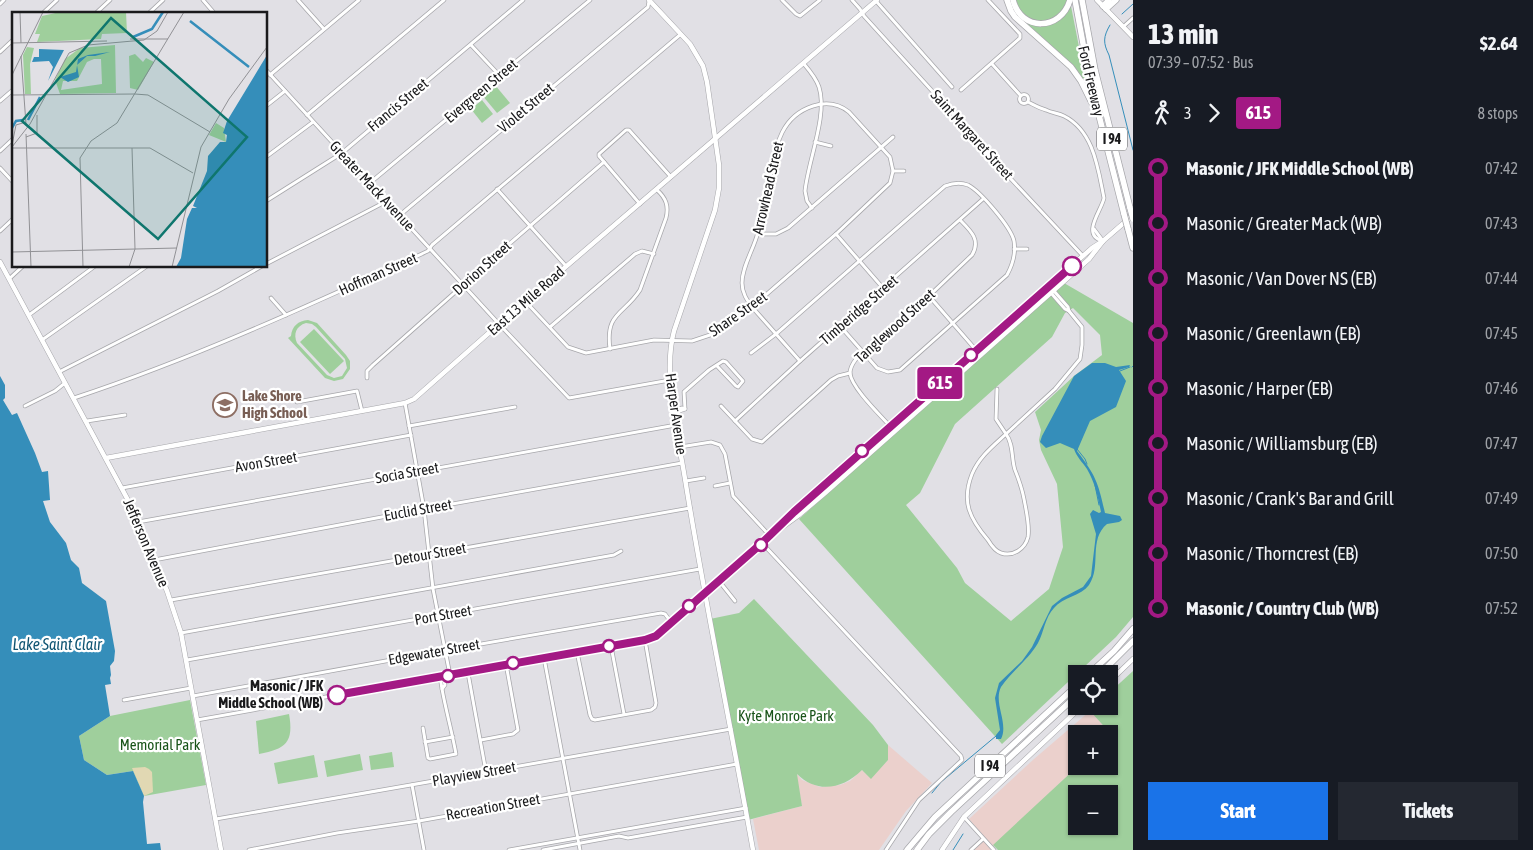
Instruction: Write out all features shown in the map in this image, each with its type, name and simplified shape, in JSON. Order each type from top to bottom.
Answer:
[{"type":"highway","points":[[1008,0],[1015,17],[1063,58],[1075,72],[1098,113]]},
{"type":"highway","points":[[1013,0],[1015,7],[1023,17],[1039,24],[1048,23],[1059,18],[1065,12],[1070,0]]},
{"type":"highway","name":"Ford Freeway","points":[[1075,0],[1082,48],[1133,248]]},
{"type":"highway","name":"Ford Freeway","points":[[1082,0],[1095,70],[1133,219]]},
{"type":"highway","points":[[1104,7],[1109,0]]},
{"type":"highway","points":[[1104,7],[1116,0]]},
{"type":"highway","points":[[1099,665],[1133,629]]},
{"type":"highway","points":[[1109,665],[1133,641]]},
{"type":"highway","name":"I 94","points":[[907,850],[934,818],[1068,693]]},
{"type":"highway","name":"I 94","points":[[916,850],[951,812],[1068,703]]},
{"type":"main road","name":"Harper Avenue","points":[[650,0],[696,52],[703,66],[715,140],[719,174],[717,202],[672,340],[669,356],[670,380],[700,568],[753,850]]},
{"type":"main road","points":[[1097,0],[1133,37]]},
{"type":"main road","name":"East 13 Mile Road","points":[[106,458],[405,403],[417,396],[525,301],[876,1]]},
{"type":"main road","points":[[770,536],[778,525],[1083,256],[1133,215]]},
{"type":"main road","points":[[705,592],[770,536],[799,515],[984,353],[1088,260],[1103,241]]},
{"type":"main road","points":[[1083,256],[1086,256],[1088,260]]},
{"type":"main road","name":"Jefferson Avenue","points":[[0,262],[122,488],[171,600],[181,633],[221,850]]},
{"type":"main road","points":[[1053,292],[1051,287],[1064,273]]},
{"type":"main road","points":[[1011,320],[1014,322],[1012,327]]},
{"type":"main road","points":[[976,350],[984,353]]},
{"type":"main road","points":[[920,409],[930,397],[927,395]]},
{"type":"main road","points":[[886,439],[882,437],[890,430],[890,426]]},
{"type":"main road","points":[[854,466],[854,461],[870,444]]},
{"type":"main road","points":[[820,488],[822,493],[820,497]]},
{"type":"main road","points":[[805,502],[813,503]]},
{"type":"main road","points":[[794,512],[799,515]]},
{"type":"main road","points":[[1118,673],[1133,659]]},
{"type":"main road","points":[[942,850],[964,817],[1072,715]]},
{"type":"street","points":[[0,4],[4,0]]},
{"type":"street","points":[[44,12],[57,0]]},
{"type":"street","points":[[97,12],[110,0]]},
{"type":"street","points":[[151,12],[164,0]]},
{"type":"street","points":[[203,0],[213,12]]},
{"type":"street","points":[[298,0],[324,29]]},
{"type":"street","points":[[270,75],[359,0]]},
{"type":"street","points":[[308,115],[444,0]]},
{"type":"street","name":"Francis Street","points":[[268,200],[342,153],[523,0]]},
{"type":"street","name":"Evergreen Street","points":[[371,182],[590,0]]},
{"type":"street","name":"Violet Street","points":[[400,215],[648,7],[650,0]]},
{"type":"street","points":[[782,0],[800,16],[820,0]]},
{"type":"street","name":"Saint Margaret Street","points":[[852,0],[894,51],[954,115],[967,132],[1083,256]]},
{"type":"street","points":[[962,90],[1018,41],[1021,36],[988,0]]},
{"type":"street","name":"Saint Margaret Street","points":[[876,1],[952,87]]},
{"type":"street","points":[[1123,27],[1133,18]]},
{"type":"street","name":"Hoffman Street","points":[[74,398],[108,387],[286,315],[428,251],[497,189],[681,34]]},
{"type":"street","points":[[0,52],[12,42]]},
{"type":"street","points":[[471,45],[500,76]]},
{"type":"street","points":[[804,64],[817,82],[821,104],[805,191],[807,201],[812,208]]},
{"type":"street","points":[[992,64],[1021,96],[1021,103],[1025,104],[1028,102],[1070,119],[1089,141],[1104,198],[1094,219],[1094,229],[1103,241]]},
{"type":"street","name":"Greater Mack Avenue","points":[[268,72],[569,398],[670,380]]},
{"type":"street","points":[[268,104],[285,90]]},
{"type":"street","points":[[0,101],[12,91]]},
{"type":"street","points":[[1021,96],[1027,95],[1029,98],[1028,102]]},
{"type":"street","points":[[821,104],[834,104],[846,109],[882,147],[891,160],[893,171],[904,171]]},
{"type":"street","name":"Arrowhead Street","points":[[800,361],[752,307],[744,294],[742,283],[758,234],[779,137],[787,124],[798,114],[821,104]]},
{"type":"street","points":[[268,156],[314,122]]},
{"type":"street","points":[[640,204],[599,155],[626,130],[629,130],[671,178]]},
{"type":"street","points":[[758,234],[784,231],[894,137]]},
{"type":"street","points":[[0,151],[12,140]]},
{"type":"street","points":[[815,142],[830,146]]},
{"type":"street","name":"Dorion Street","points":[[367,378],[367,371],[373,365],[604,162]]},
{"type":"street","points":[[0,168],[12,181]]},
{"type":"street","name":"Share Street","points":[[525,301],[568,346],[576,350],[592,353],[654,340],[692,341],[705,338],[726,327],[752,307],[836,234],[886,189],[890,183],[893,171]]},
{"type":"street","points":[[751,353],[776,334],[938,190],[945,186],[958,183],[971,187],[1006,223],[1013,239],[1014,249],[1012,265],[1004,278],[904,367],[897,371],[888,372],[880,370],[840,326]]},
{"type":"street","points":[[497,189],[566,266]]},
{"type":"street","points":[[610,349],[608,331],[614,318],[636,298],[640,290],[667,213],[664,198],[657,190]]},
{"type":"street","name":"Timberidge Street","points":[[735,421],[983,199]]},
{"type":"street","points":[[268,263],[387,201]]},
{"type":"street","points":[[0,231],[12,220]]},
{"type":"street","name":"Tanglewood Street","points":[[721,406],[754,441],[764,441],[830,380],[850,373],[854,361],[970,258],[976,244],[974,236],[960,220]]},
{"type":"street","points":[[836,234],[883,288]]},
{"type":"street","points":[[1014,249],[1027,249]]},
{"type":"street","points":[[550,327],[634,254],[642,252],[654,254]]},
{"type":"street","points":[[9,278],[21,268]]},
{"type":"street","points":[[29,315],[92,268]]},
{"type":"street","points":[[42,340],[144,268]]},
{"type":"street","points":[[52,372],[59,371],[212,294],[258,268]]},
{"type":"street","points":[[997,389],[996,419],[1006,434],[1012,444],[1015,469],[1022,486],[1026,508],[1028,536],[1024,546],[1016,553],[1007,554],[995,549],[974,523],[968,507],[967,493],[972,474],[982,456],[1006,434],[1055,389],[1080,359],[1083,338],[1082,327],[1070,312],[1065,309],[1053,292]]},
{"type":"street","points":[[929,296],[976,350]]},
{"type":"street","points":[[271,298],[286,315]]},
{"type":"street","points":[[674,412],[682,408],[685,409],[684,392],[709,370],[723,361],[743,381],[742,383],[736,386],[717,366]]},
{"type":"street","points":[[850,373],[855,385],[890,426]]},
{"type":"street","points":[[25,406],[55,391],[65,382]]},
{"type":"street","points":[[297,402],[357,391],[362,411]]},
{"type":"street","points":[[405,403],[424,509],[433,589],[450,675]]},
{"type":"street","points":[[409,426],[515,407]]},
{"type":"street","points":[[86,421],[125,415]]},
{"type":"street","name":"Socia Street","points":[[138,522],[676,425]]},
{"type":"street","name":"Avon Street","points":[[122,488],[411,435]]},
{"type":"street","points":[[680,447],[711,442],[717,443],[725,454],[735,499],[770,536]]},
{"type":"street","name":"Euclid Street","points":[[154,560],[683,463]]},
{"type":"street","points":[[686,481],[704,478]]},
{"type":"street","points":[[715,486],[730,483]]},
{"type":"street","name":"Detour Street","points":[[171,600],[690,508]]},
{"type":"street","points":[[762,543],[962,756],[962,760],[919,800],[886,850]]},
{"type":"street","points":[[181,633],[433,589],[614,555],[621,551]]},
{"type":"street","name":"Port Street","points":[[186,660],[700,568]]},
{"type":"street","points":[[718,581],[735,600]]},
{"type":"street","points":[[198,720],[645,640],[656,636],[705,592]]},
{"type":"street","name":"Edgewater Street","points":[[193,696],[661,613],[665,614],[672,622]]},
{"type":"street","points":[[577,652],[590,717],[595,720],[651,710],[656,706],[645,640]]},
{"type":"street","points":[[611,646],[624,714]]},
{"type":"street","points":[[544,658],[580,850]]},
{"type":"street","points":[[481,740],[513,734],[518,730],[506,664]]},
{"type":"street","points":[[468,672],[486,772]]},
{"type":"street","points":[[423,728],[428,758],[456,754],[451,722],[446,713],[442,677]]},
{"type":"street","points":[[124,700],[192,688]]},
{"type":"street","name":"Playview Street","points":[[216,819],[731,728]]},
{"type":"street","points":[[425,742],[454,738]]},
{"type":"street","name":"Recreation Street","points":[[249,850],[337,833],[738,764]]},
{"type":"street","points":[[412,785],[424,850]]},
{"type":"street","points":[[509,850],[746,808]]},
{"type":"street","points":[[543,850],[619,836],[628,838],[747,817]]},
{"type":"street","points":[[964,817],[994,850]]},
{"type":"street","points":[[971,850],[983,839]]},
{"type":"shaded area","points":[[1085,715],[1094,715],[1103,725],[1074,725]]},
{"type":"shaded area","points":[[1068,730],[1068,775],[990,850],[974,850],[986,839],[969,819]]},
{"type":"shaded area","points":[[888,745],[932,783],[906,811],[879,850],[759,850],[753,819],[802,806],[796,773],[802,780],[820,787],[840,785],[850,781],[862,770],[871,778],[888,760]]},
{"type":"green space","points":[[1009,0],[1012,0],[1021,17],[1045,25],[1071,6],[1087,88],[1015,14]]},
{"type":"green space","points":[[1016,0],[1068,0],[1062,12],[1057,16],[1045,21],[1039,21],[1026,17]]},
{"type":"green space","points":[[495,85],[510,103],[497,113],[482,95]]},
{"type":"green space","points":[[482,100],[493,114],[482,123],[471,109]]},
{"type":"green space","points":[[1064,283],[1133,323],[1133,617],[1116,637],[1086,665],[1068,665],[1068,682],[1002,744],[799,519]],"holes":[[[1073,308],[1100,335],[1102,355],[1074,376],[1035,412],[1041,430],[1039,440],[1041,450],[1057,484],[1063,547],[1049,589],[1011,621],[965,583],[957,568],[906,505],[920,493],[955,424],[1052,337],[1065,313]]]},
{"type":"green space","points":[[308,320],[317,323],[346,355],[350,361],[350,369],[343,379],[334,381],[325,378],[288,338],[291,336],[296,325]],"holes":[[[306,323],[312,324],[345,359],[347,368],[342,376],[334,378],[327,375],[297,343],[295,334],[298,328]]]},
{"type":"green space","points":[[314,329],[344,361],[330,374],[300,342]]},
{"type":"green space","name":"Kyte Monroe Park","points":[[754,599],[873,725],[888,745],[888,760],[871,779],[862,770],[847,781],[830,787],[821,787],[813,784],[797,774],[802,806],[748,820],[710,619],[739,613]]},
{"type":"green space","points":[[1133,671],[1133,850],[998,850],[993,845],[1068,775],[1118,775],[1118,725],[1103,725],[1094,715],[1118,715],[1118,685]]},
{"type":"green space","name":"Memorial Park","points":[[190,700],[206,785],[144,796],[133,771],[107,775],[84,760],[79,736],[110,716]]},
{"type":"green space","points":[[289,714],[290,731],[286,743],[276,750],[259,754],[256,721]]},
{"type":"green space","points":[[392,752],[394,767],[371,770],[369,756]]},
{"type":"green space","points":[[360,754],[363,770],[327,777],[324,761]]},
{"type":"green space","points":[[314,755],[318,777],[278,784],[274,763]]},
{"type":"sand","points":[[145,767],[152,772],[153,792],[144,796],[132,768]]},
{"type":"water","points":[[1092,363],[1105,363],[1116,367],[1130,365],[1119,370],[1126,381],[1116,407],[1090,421],[1077,451],[1095,480],[1105,513],[1120,516],[1122,520],[1107,524],[1101,530],[1096,545],[1095,570],[1089,585],[1086,589],[1062,601],[1054,608],[1034,649],[1001,687],[999,700],[1003,733],[1001,739],[996,739],[996,735],[1000,730],[995,698],[999,683],[1022,661],[1032,647],[1052,606],[1062,598],[1083,587],[1091,576],[1096,534],[1090,514],[1093,510],[1101,512],[1094,485],[1087,469],[1074,449],[1060,443],[1046,448],[1040,442],[1074,376]]},
{"type":"water","name":"Lake Saint Clair","points":[[0,376],[5,385],[5,398],[3,400],[12,415],[17,413],[42,472],[48,471],[50,500],[43,501],[50,522],[66,543],[71,560],[79,568],[82,583],[106,601],[115,651],[114,661],[110,666],[111,684],[105,685],[110,716],[79,736],[84,760],[107,775],[133,771],[144,796],[147,844],[160,843],[161,850],[0,850]]},
{"type":"waterway","points":[[1122,14],[1133,4]]},
{"type":"waterway","points":[[1110,25],[1106,33],[1105,43],[1133,150]]},
{"type":"waterway","points":[[1120,371],[1130,367]]},
{"type":"waterway","points":[[1077,449],[1087,464]]},
{"type":"waterway","points":[[1095,485],[1099,505]]},
{"type":"waterway","points":[[932,793],[941,782],[996,736]]},
{"type":"waterway","points":[[953,850],[963,834]]},
{"type":"bus line","name":"615","points":[[337,695],[645,640],[656,636],[770,536],[778,525],[1072,266]]},
{"type":"place","name":"Lake Shore High School","points":[[225,405]]},
{"type":"place","name":"Masonic / JFK Middle School (WB)","points":[[337,695]]}]
